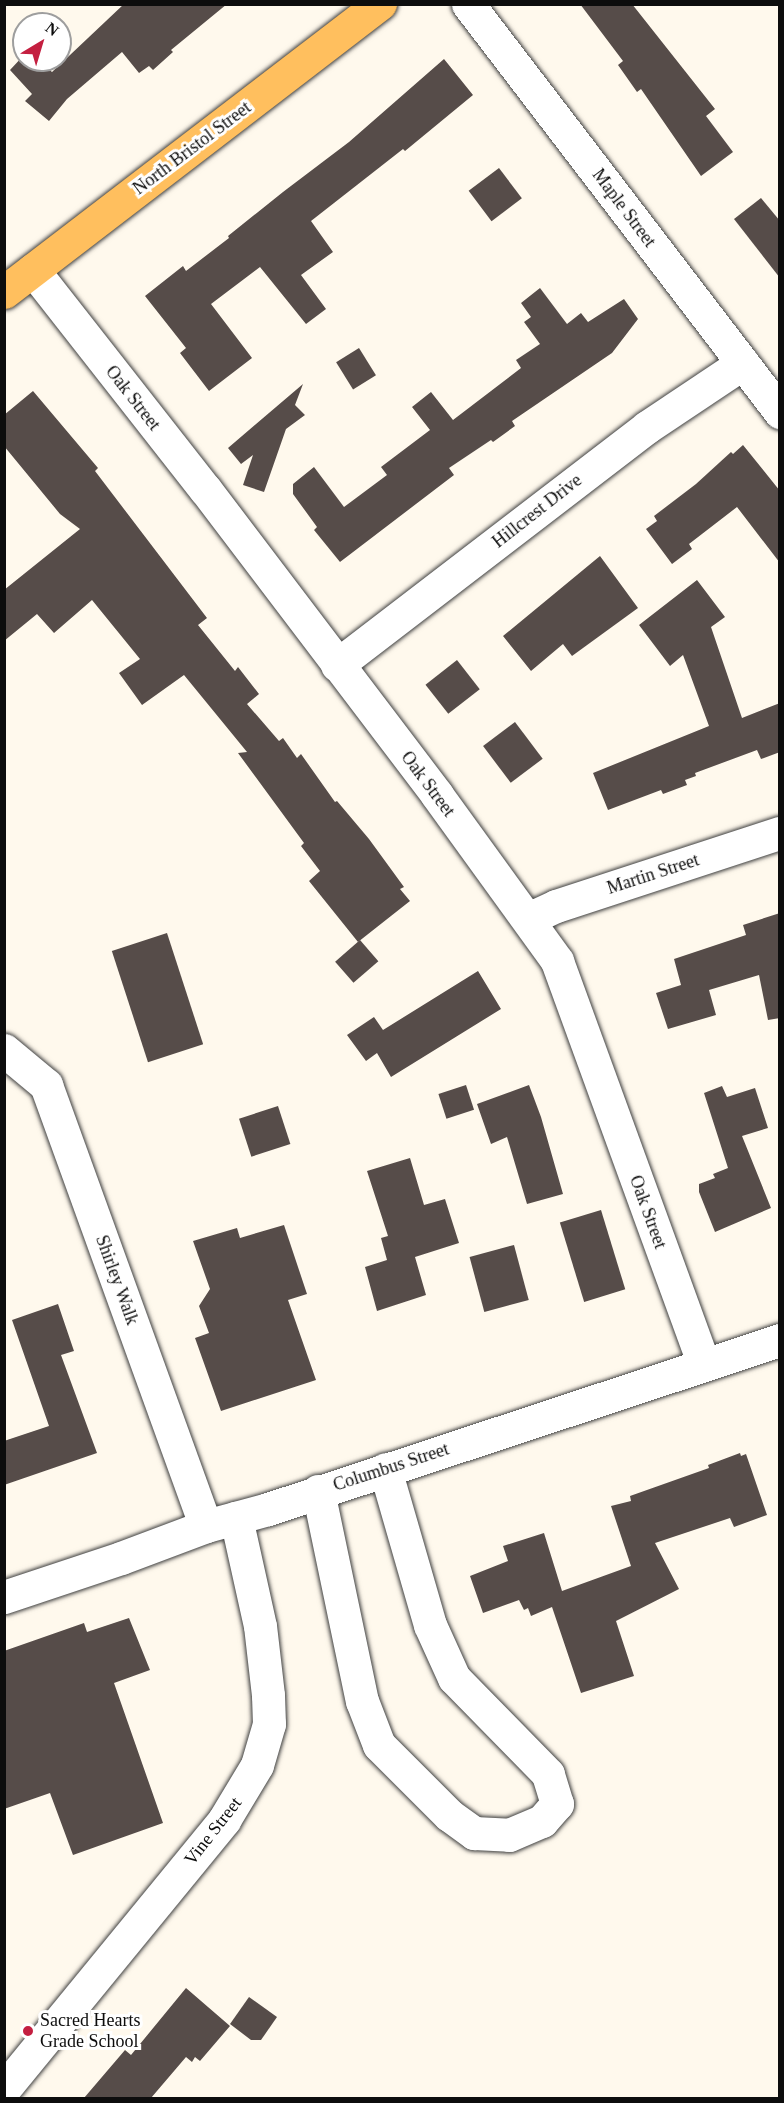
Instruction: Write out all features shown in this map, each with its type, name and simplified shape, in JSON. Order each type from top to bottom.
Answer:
[{"type":"main road","name":"North Bristol Street","points":[[4,291],[380,4]]},
{"type":"street","name":"Maple Street","points":[[468,4],[780,412]]},
{"type":"street","name":"Oak Street","points":[[33,270],[201,484],[528,919],[557,961],[704,1364]]},
{"type":"street","name":"Hillcrest Drive","points":[[337,665],[647,427],[742,363]]},
{"type":"street","name":"Martin Street","points":[[528,919],[556,906],[780,833]]},
{"type":"street","name":"Shirley Walk","points":[[4,1050],[46,1085],[221,1522]]},
{"type":"street","name":"Columbus Street","points":[[4,1597],[221,1522],[780,1340]]},
{"type":"street","points":[[318,1491],[362,1701],[380,1745],[449,1815],[474,1833],[509,1835],[542,1821],[557,1804],[548,1774],[454,1678],[430,1625],[385,1469]]},
{"type":"street","name":"Vine Street","points":[[4,2089],[224,1820],[257,1766],[268,1724],[268,1695],[260,1626],[221,1522]]},
{"type":"building","points":[[124,4],[227,4],[171,50],[173,52],[153,70],[149,66],[139,73],[122,52],[67,99],[49,121],[25,101],[32,94],[10,70],[12,68],[12,72],[72,72],[72,53]]},
{"type":"building","points":[[580,4],[632,4],[715,109],[706,116],[733,152],[701,176],[641,89],[637,92],[618,65],[623,61]]},
{"type":"building","points":[[444,59],[473,95],[405,151],[403,149],[311,221],[333,252],[301,275],[326,309],[306,324],[260,267],[211,304],[252,358],[209,391],[180,353],[186,348],[145,296],[183,266],[186,271],[229,238],[228,236],[283,192],[349,142]]},
{"type":"building","points":[[499,168],[522,198],[492,221],[469,191]]},
{"type":"building","points":[[761,198],[780,221],[780,278],[734,219]]},
{"type":"building","points":[[540,288],[567,324],[581,313],[588,322],[624,299],[638,319],[612,353],[512,421],[515,426],[493,442],[491,440],[449,468],[454,475],[340,562],[314,530],[317,527],[293,494],[293,484],[314,467],[344,507],[387,475],[381,467],[430,430],[412,407],[431,392],[453,420],[521,368],[516,360],[540,344],[524,322],[531,317],[521,303]]},
{"type":"building","points":[[359,348],[376,375],[353,389],[336,362]]},
{"type":"building","points":[[303,384],[295,405],[305,415],[286,429],[264,492],[243,485],[253,455],[241,464],[228,448]]},
{"type":"building","points":[[33,391],[98,468],[95,471],[207,618],[198,625],[235,671],[238,667],[259,694],[247,704],[279,741],[283,738],[297,758],[301,754],[335,802],[337,801],[369,839],[404,887],[400,889],[410,901],[358,942],[309,881],[320,871],[301,846],[304,843],[238,753],[247,752],[184,675],[142,705],[119,673],[140,659],[92,600],[54,633],[37,614],[4,641],[4,590],[80,529],[60,514],[4,446],[4,415]]},
{"type":"building","points":[[743,445],[780,491],[780,563],[737,507],[689,544],[692,549],[672,564],[646,529],[657,521],[654,516],[696,484],[731,452],[733,454]]},
{"type":"building","points":[[600,556],[638,608],[572,656],[563,644],[531,671],[503,636]]},
{"type":"building","points":[[697,580],[725,617],[711,627],[742,718],[780,703],[780,752],[761,759],[757,750],[695,773],[696,776],[685,780],[687,785],[663,794],[661,790],[608,810],[593,773],[709,726],[683,655],[670,666],[639,625]]},
{"type":"building","points":[[457,660],[480,689],[448,714],[425,685]]},
{"type":"building","points":[[515,722],[543,759],[511,783],[483,746]]},
{"type":"building","points":[[780,913],[780,1018],[768,1020],[759,975],[709,990],[716,1015],[668,1029],[656,993],[681,985],[674,959],[746,935],[743,925]]},
{"type":"building","points":[[167,933],[203,1044],[148,1062],[112,951]]},
{"type":"building","points":[[360,940],[378,961],[353,983],[335,962]]},
{"type":"building","points":[[478,971],[501,1009],[391,1077],[377,1053],[366,1061],[347,1035],[374,1017],[383,1030]]},
{"type":"building","points":[[466,1085],[474,1110],[446,1119],[438,1094]]},
{"type":"building","points":[[529,1085],[541,1117],[563,1194],[527,1204],[507,1137],[491,1144],[477,1104]]},
{"type":"building","points":[[722,1086],[727,1097],[755,1088],[768,1128],[742,1136],[771,1208],[715,1232],[699,1192],[699,1184],[715,1178],[713,1174],[728,1168],[704,1093]]},
{"type":"building","points":[[278,1106],[290,1144],[251,1157],[239,1119]]},
{"type":"building","points":[[410,1158],[424,1205],[445,1199],[459,1243],[415,1257],[426,1295],[377,1311],[365,1267],[387,1260],[381,1238],[388,1236],[367,1171]]},
{"type":"building","points":[[601,1210],[625,1289],[584,1302],[560,1223]]},
{"type":"building","points":[[284,1225],[307,1294],[288,1300],[316,1380],[221,1411],[195,1338],[209,1333],[199,1306],[210,1289],[193,1241],[237,1228],[240,1238]]},
{"type":"building","points":[[514,1245],[529,1300],[484,1312],[470,1257]]},
{"type":"building","points":[[58,1304],[74,1351],[61,1355],[97,1453],[4,1485],[4,1441],[49,1426],[12,1320]]},
{"type":"building","points":[[740,1453],[741,1456],[746,1454],[767,1515],[734,1527],[730,1518],[655,1543],[679,1589],[616,1621],[634,1676],[581,1693],[552,1607],[531,1616],[528,1608],[524,1610],[519,1600],[483,1613],[470,1576],[508,1561],[503,1546],[544,1533],[562,1591],[631,1566],[611,1506],[631,1501],[630,1496],[709,1468],[708,1465]]},
{"type":"building","points":[[129,1618],[150,1670],[114,1683],[163,1823],[73,1855],[50,1793],[4,1809],[4,1651],[84,1623],[87,1632]]},
{"type":"building","points":[[186,1988],[230,2026],[200,2061],[195,2057],[192,2062],[186,2057],[151,2098],[84,2098],[125,2050],[131,2055]]},
{"type":"building","points":[[249,1997],[277,2017],[261,2040],[251,2040],[230,2024]]},
{"type":"place","name":"Sacred Hearts Grade School","points":[[28,2031]]}]
